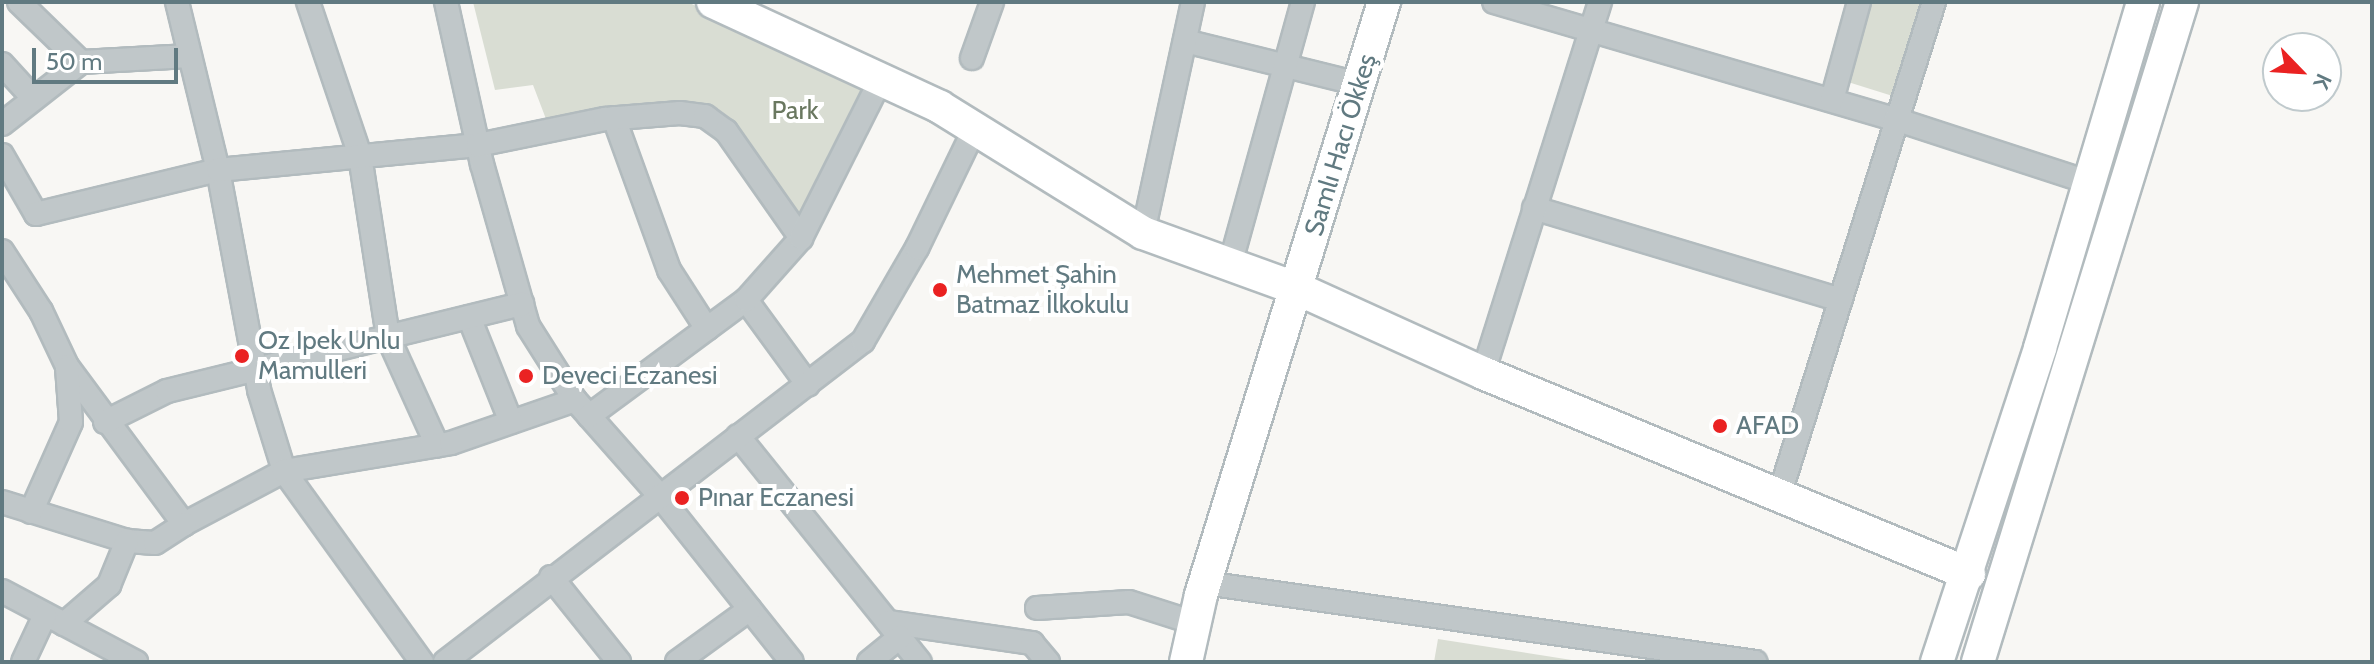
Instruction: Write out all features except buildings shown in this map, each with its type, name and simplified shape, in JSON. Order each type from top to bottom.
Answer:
[{"type":"street","points":[[19,2],[81,62]]},
{"type":"street","points":[[177,2],[218,170],[255,371],[284,471],[422,662]]},
{"type":"street","points":[[308,2],[360,156],[388,337],[437,445]]},
{"type":"street","points":[[446,2],[478,145],[528,326],[582,408],[659,495],[792,662]]},
{"type":"street","points":[[713,2],[746,8],[882,77],[975,128],[1143,233],[1298,289],[1483,373],[1780,493],[1969,574]]},
{"type":"street","points":[[972,58],[992,2]]},
{"type":"street","points":[[1143,233],[1193,2]]},
{"type":"street","points":[[1230,265],[1303,2]]},
{"type":"street","name":"Samlı Hacı Ökkeş","points":[[1186,662],[1205,583],[1384,2]]},
{"type":"street","points":[[1494,2],[1895,119],[2091,183]]},
{"type":"street","points":[[1483,373],[1600,2]]},
{"type":"street","points":[[1832,100],[1859,2]]},
{"type":"street","points":[[1780,493],[1934,2]]},
{"type":"street","points":[[1937,662],[1969,574],[2091,183],[2143,2]]},
{"type":"street","points":[[1978,662],[2182,2]]},
{"type":"street","points":[[1185,41],[1285,63],[1359,84]]},
{"type":"street","points":[[2,124],[81,62],[189,56]]},
{"type":"street","points":[[2,64],[34,99]]},
{"type":"street","points":[[2,502],[127,541],[155,543],[184,524],[284,471],[437,445],[511,422],[582,408],[707,329],[746,300],[801,238],[882,77]]},
{"type":"street","points":[[2,155],[36,214],[218,170],[478,145],[614,118],[680,113],[705,116],[726,131],[801,238]]},
{"type":"street","points":[[614,118],[669,270],[707,329]]},
{"type":"street","points":[[445,662],[551,577],[863,341],[917,248],[975,128]]},
{"type":"street","points":[[1534,208],[1841,300]]},
{"type":"street","points":[[2,251],[41,311],[67,366],[105,422],[184,524]]},
{"type":"street","points":[[746,300],[808,385]]},
{"type":"street","points":[[105,422],[167,391],[522,304]]},
{"type":"street","points":[[469,317],[511,422]]},
{"type":"street","points":[[31,512],[71,422],[67,366]]},
{"type":"street","points":[[738,436],[920,662]]},
{"type":"street","points":[[23,662],[54,619],[109,585],[127,541]]},
{"type":"street","points":[[551,577],[619,662]]},
{"type":"street","points":[[1205,583],[1755,662]]},
{"type":"street","points":[[2,591],[130,660]]},
{"type":"street","points":[[1037,608],[1129,602],[1195,623]]},
{"type":"street","points":[[677,662],[750,609]]},
{"type":"street","points":[[869,662],[894,629]]},
{"type":"street","points":[[894,629],[1032,643],[1048,662]]},
{"type":"green space","name":"Park","points":[[473,2],[687,2],[874,83],[805,221],[788,207],[753,149],[713,110],[660,105],[546,119],[533,85],[495,90]]},
{"type":"green space","points":[[1872,2],[1928,2],[1899,98],[1848,82]]},
{"type":"green space","points":[[1438,639],[1578,661],[1434,662]]},
{"type":"place","name":"Mehmet Şahin Batmaz İlkokulu","points":[[940,290]]},
{"type":"place","name":"Oz Ipek Unlu Mamulleri","points":[[242,356]]},
{"type":"place","name":"Deveci Eczanesi","points":[[526,376]]},
{"type":"place","name":"AFAD","points":[[1720,426]]},
{"type":"place","name":"Pınar Eczanesi","points":[[682,498]]}]
